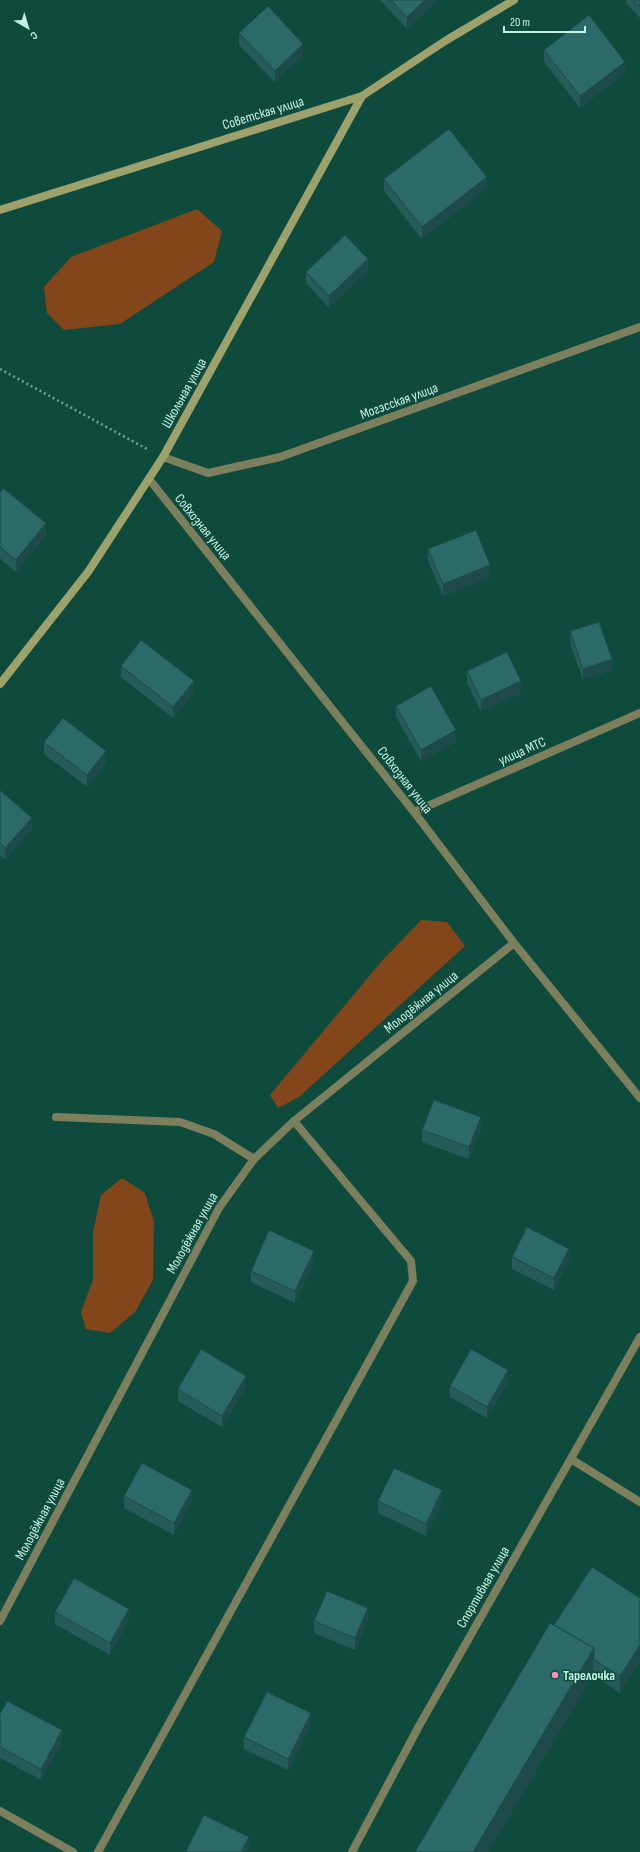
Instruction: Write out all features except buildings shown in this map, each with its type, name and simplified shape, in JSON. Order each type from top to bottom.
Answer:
[{"type":"street","name":"Советская улица","points":[[0,210],[362,96],[445,41],[514,0]]},
{"type":"street","name":"Школьная улица","points":[[0,684],[88,572],[163,457],[362,96]]},
{"type":"street","name":"Могэсская улица","points":[[163,457],[208,473],[280,457],[640,327]]},
{"type":"street","name":"Совхозная улица","points":[[149,479],[414,812],[514,943],[640,1098]]},
{"type":"street","name":"улица МТС","points":[[414,812],[640,713]]},
{"type":"street","name":"Молодёжная улица","points":[[0,1621],[219,1208],[254,1159],[294,1121],[514,943]]},
{"type":"street","points":[[56,1117],[180,1122],[214,1134],[254,1159]]},
{"type":"street","points":[[98,1852],[413,1281],[411,1261],[294,1121]]},
{"type":"street","name":"Спортивная улица","points":[[352,1852],[419,1726],[640,1337]]},
{"type":"street","points":[[570,1459],[640,1502]]},
{"type":"street","points":[[0,1812],[73,1852]]},
{"type":"path","points":[[0,369],[163,457]]},
{"type":"shaded area","points":[[197,209],[222,231],[214,262],[120,324],[64,330],[47,313],[44,287],[71,257]]},
{"type":"shaded area","points":[[421,920],[447,922],[465,946],[299,1097],[278,1108],[270,1095],[381,962]]},
{"type":"shaded area","points":[[122,1178],[145,1193],[154,1222],[153,1280],[135,1312],[110,1333],[86,1329],[81,1312],[93,1280],[93,1232],[101,1195]]},
{"type":"place","name":"Тарелочка","points":[[555,1675]]}]
